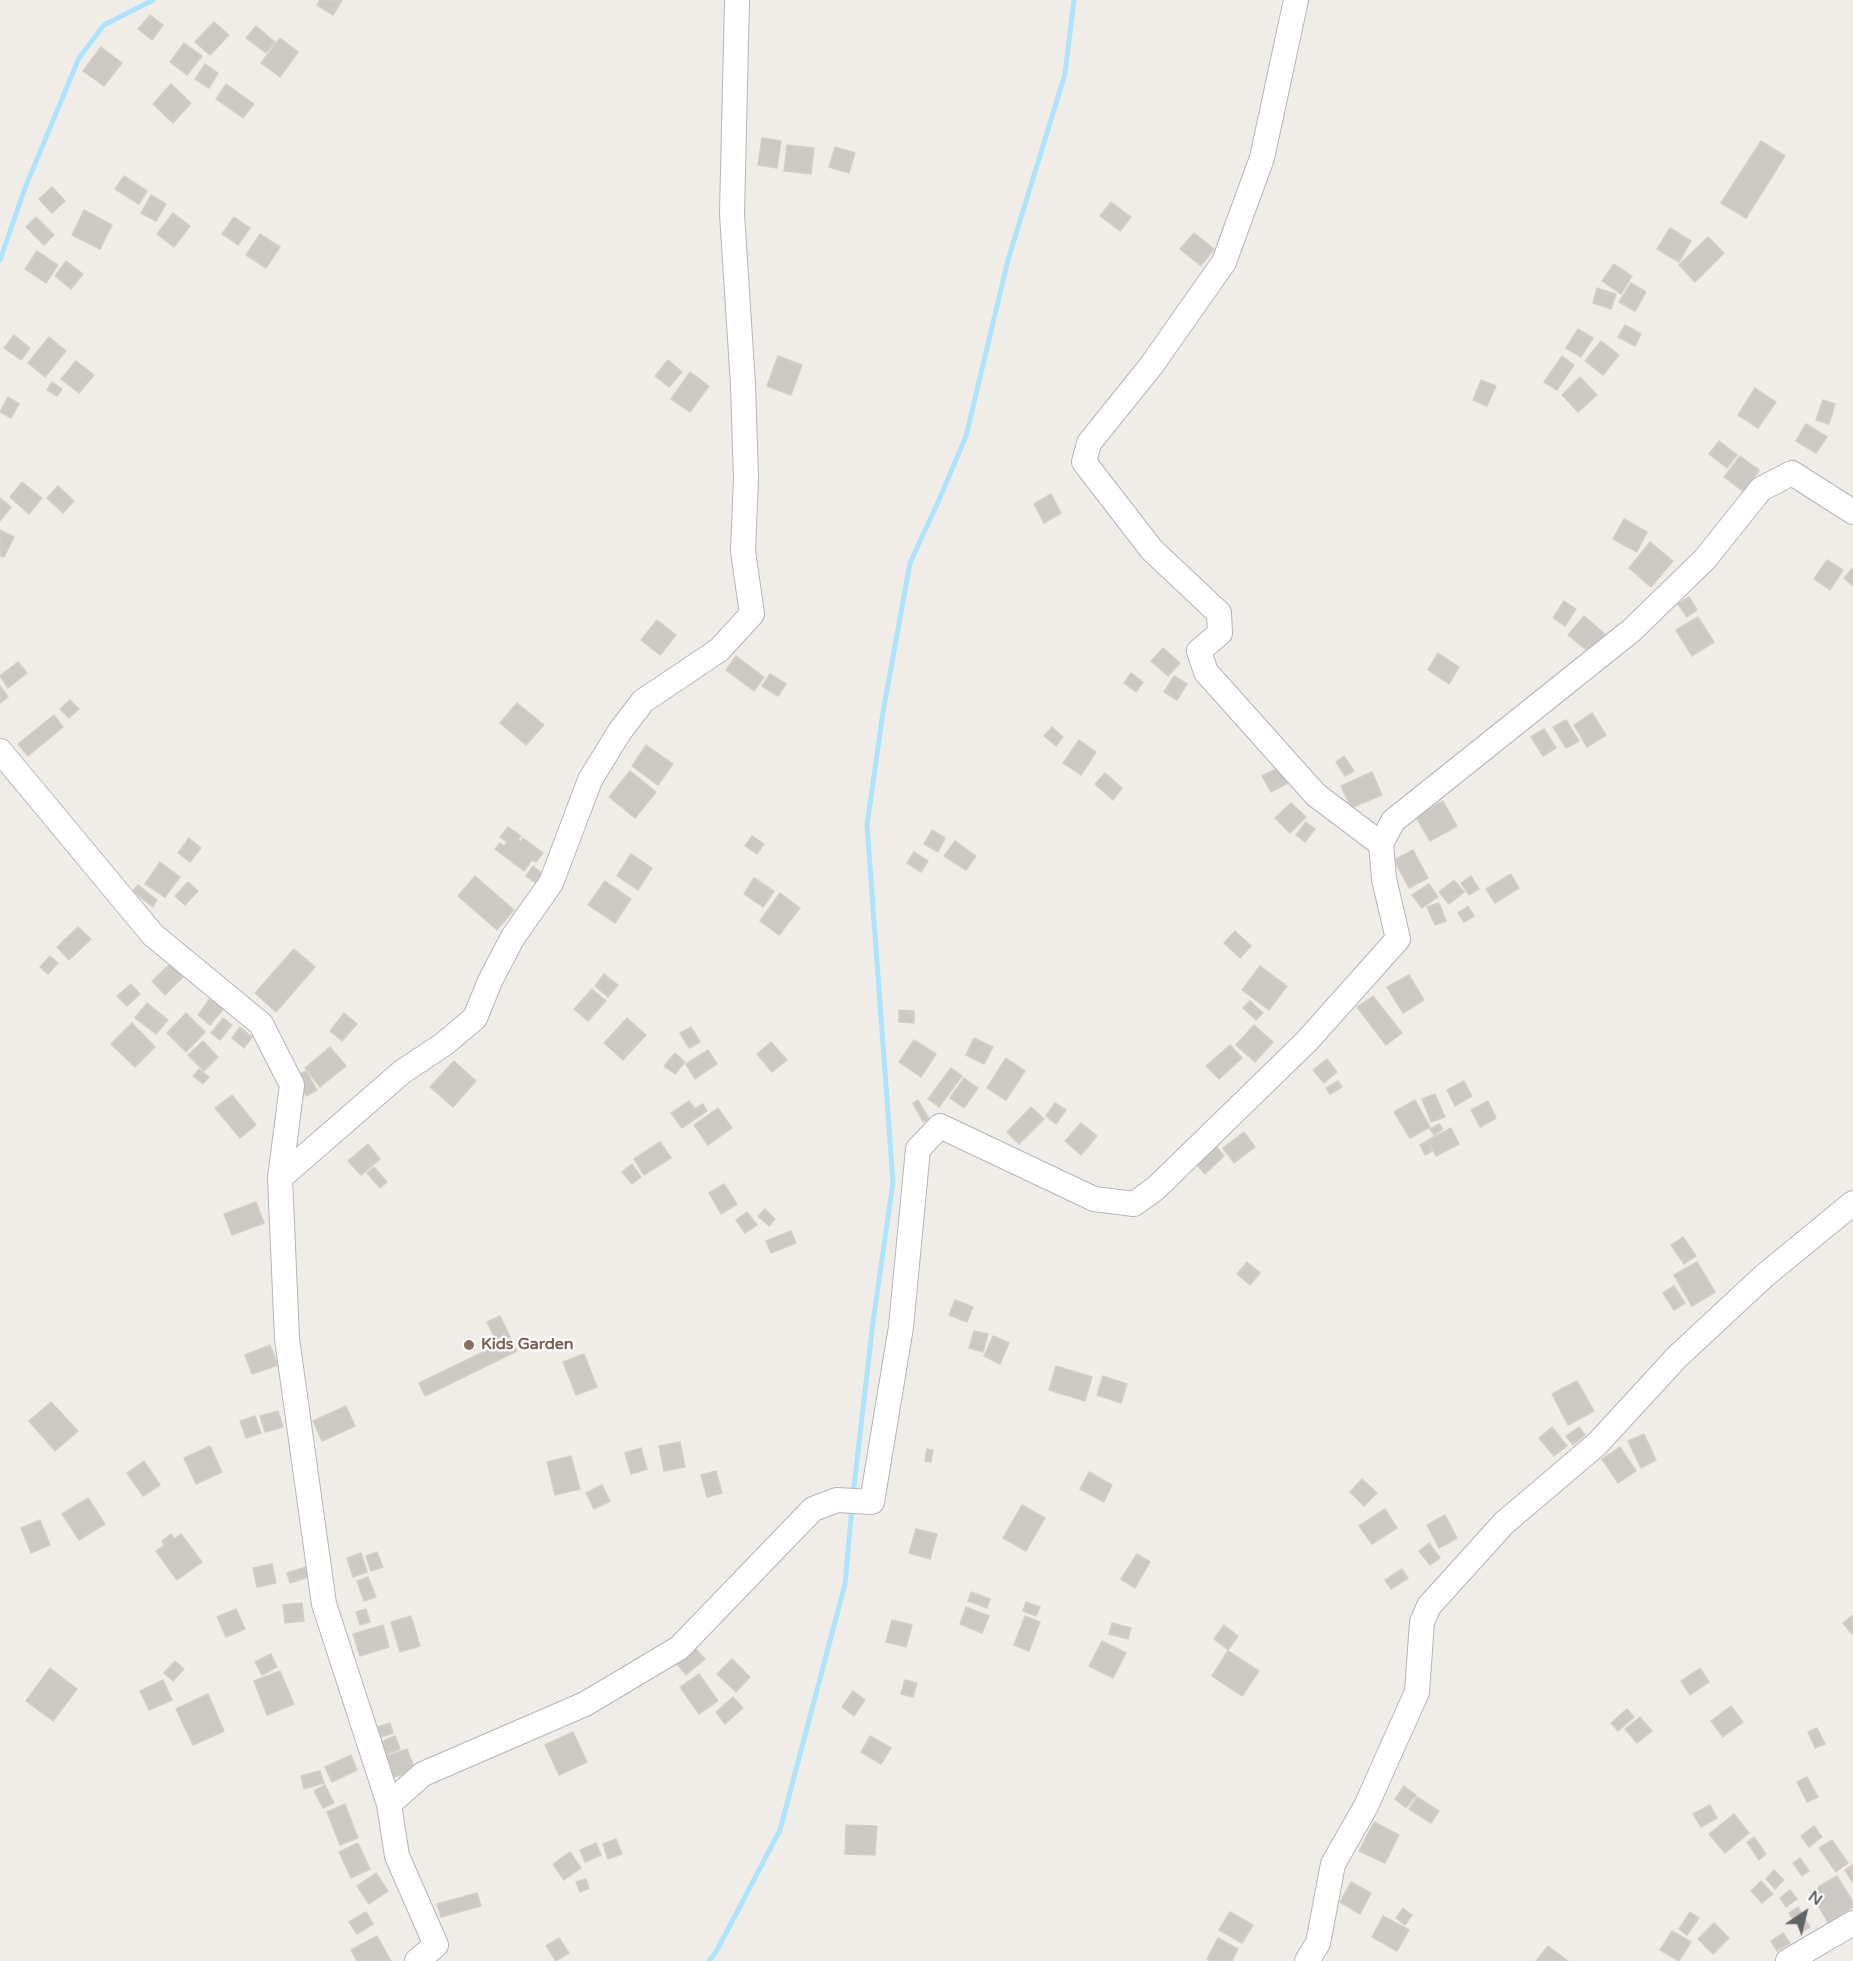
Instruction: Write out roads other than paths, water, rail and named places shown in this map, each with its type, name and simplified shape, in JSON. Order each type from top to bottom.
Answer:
[{"type":"street","points":[[280,1178],[402,1072],[444,1044],[475,1018],[490,981],[513,937],[550,883],[590,780],[620,731],[643,701],[719,650],[752,614],[743,551],[746,479],[732,214],[737,0]]},
{"type":"street","points":[[1296,0],[1262,158],[1224,262],[1151,366],[1089,443],[1084,462],[1152,550],[1220,613],[1220,633],[1199,651],[1206,672],[1316,795],[1381,844]]},
{"type":"street","points":[[389,1804],[423,1774],[585,1704],[679,1648],[813,1509],[837,1500],[872,1502],[901,1327],[918,1149],[940,1126],[1094,1199],[1134,1204],[1156,1188],[1307,1041],[1398,939],[1384,879],[1381,844],[1393,821],[1632,630],[1705,559],[1761,489],[1792,473],[1853,512]]},
{"type":"street","points":[[0,751],[153,935],[261,1024],[292,1085],[280,1178],[287,1339],[324,1604],[389,1804],[397,1856],[442,1953],[417,1961]]},
{"type":"street","points":[[1307,1961],[1318,1943],[1333,1864],[1366,1806],[1417,1692],[1422,1622],[1429,1606],[1504,1523],[1597,1444],[1677,1357],[1764,1276],[1853,1203]]},
{"type":"street","points":[[1788,1961],[1853,1923]]},
{"type":"waterway","points":[[0,260],[25,188],[79,58],[104,25],[153,0]]},
{"type":"waterway","points":[[853,1495],[873,1322],[893,1182],[867,825],[883,712],[910,563],[966,436],[1008,260],[1065,74],[1074,0]]},
{"type":"waterway","points":[[709,1961],[716,1952],[780,1830],[845,1584],[852,1507]]},
{"type":"place","name":"Kids Garden","points":[[469,1345]]}]
